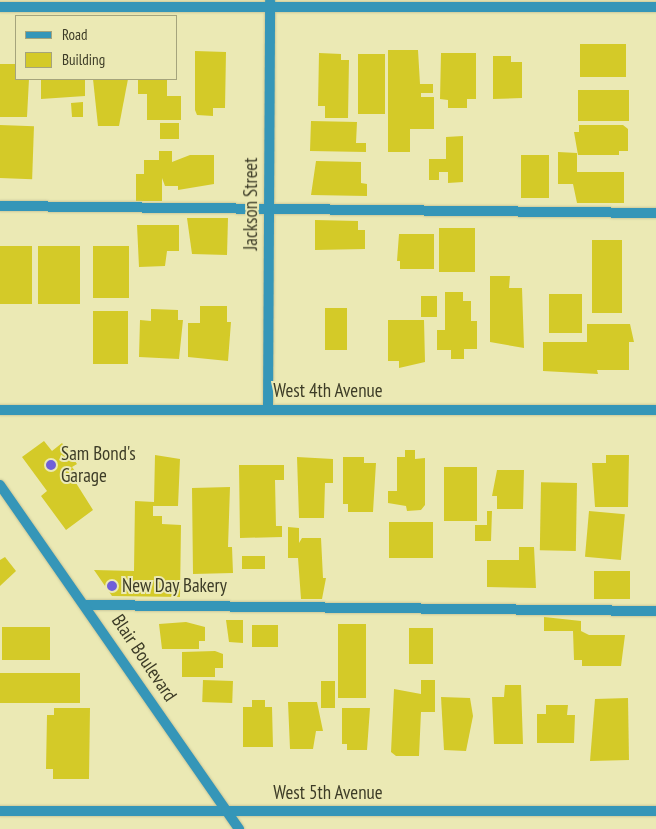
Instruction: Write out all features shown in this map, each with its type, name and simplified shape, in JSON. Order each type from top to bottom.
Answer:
[{"type":"street","points":[[0,6],[270,3],[656,7]]},
{"type":"street","name":"Jackson Street","points":[[268,408],[270,3]]},
{"type":"street","points":[[0,206],[656,213]]},
{"type":"street","name":"West 4th Avenue","points":[[0,410],[268,408],[656,410]]},
{"type":"street","name":"Blair Boulevard","points":[[0,485],[86,605],[239,829]]},
{"type":"street","points":[[86,605],[656,611]]},
{"type":"street","name":"West 5th Avenue","points":[[0,811],[656,811]]},
{"type":"building","points":[[580,44],[626,44],[626,77],[580,77]]},
{"type":"building","points":[[388,50],[418,50],[420,84],[433,84],[433,93],[421,93],[421,97],[434,97],[434,129],[410,129],[410,152],[388,152]]},
{"type":"building","points":[[195,51],[226,52],[225,108],[213,108],[213,116],[197,115],[195,110]]},
{"type":"building","points":[[319,53],[341,54],[341,60],[349,60],[348,118],[325,118],[325,106],[318,106]]},
{"type":"building","points":[[441,53],[476,53],[476,99],[467,99],[467,108],[448,108],[448,100],[440,99]]},
{"type":"building","points":[[358,54],[385,54],[385,114],[358,114]]},
{"type":"building","points":[[493,56],[511,56],[511,62],[522,62],[522,98],[493,99]]},
{"type":"building","points":[[0,64],[15,64],[15,80],[29,80],[27,117],[0,117]]},
{"type":"building","points":[[41,80],[85,80],[85,96],[41,99]]},
{"type":"building","points":[[93,80],[128,80],[119,126],[98,126]]},
{"type":"building","points":[[138,80],[167,80],[167,96],[181,96],[181,120],[147,120],[147,94],[138,94]]},
{"type":"building","points":[[578,90],[629,90],[629,121],[578,121]]},
{"type":"building","points":[[83,102],[83,117],[72,117],[71,103]]},
{"type":"building","points":[[311,121],[357,122],[356,143],[366,143],[366,152],[310,151]]},
{"type":"building","points":[[160,123],[179,123],[179,139],[160,139]]},
{"type":"building","points":[[0,125],[34,126],[32,179],[0,178]]},
{"type":"building","points":[[579,125],[623,125],[628,129],[628,151],[619,151],[619,155],[578,155],[574,132],[579,132]]},
{"type":"building","points":[[463,136],[463,182],[448,183],[448,172],[439,172],[439,180],[429,180],[429,159],[446,159],[446,137]]},
{"type":"building","points":[[159,151],[172,151],[172,162],[190,155],[214,155],[214,184],[178,190],[178,186],[165,186],[162,178],[162,201],[136,201],[136,174],[144,174],[144,160],[159,160]]},
{"type":"building","points":[[558,152],[577,153],[577,172],[624,172],[624,203],[577,203],[573,184],[558,184]]},
{"type":"building","points":[[521,155],[549,155],[549,198],[521,198]]},
{"type":"building","points":[[316,161],[361,162],[361,183],[367,184],[367,196],[311,195]]},
{"type":"building","points":[[187,218],[228,218],[227,255],[192,254]]},
{"type":"building","points":[[315,220],[358,221],[358,230],[365,230],[365,249],[315,250]]},
{"type":"building","points":[[137,225],[179,225],[179,251],[167,251],[165,266],[139,267]]},
{"type":"building","points":[[439,228],[475,228],[475,272],[439,272]]},
{"type":"building","points":[[399,234],[434,234],[434,269],[400,269],[400,261],[397,261]]},
{"type":"building","points":[[592,240],[622,240],[622,313],[592,313]]},
{"type":"building","points":[[0,246],[32,246],[32,304],[0,304]]},
{"type":"building","points":[[38,246],[80,246],[80,304],[38,304]]},
{"type":"building","points":[[93,246],[129,246],[129,298],[93,298]]},
{"type":"building","points":[[490,276],[510,276],[509,288],[522,288],[524,348],[490,342]]},
{"type":"building","points":[[445,292],[463,292],[463,301],[471,301],[471,321],[477,321],[477,349],[464,349],[464,359],[451,359],[451,350],[437,350],[437,330],[445,330]]},
{"type":"building","points":[[549,294],[582,294],[582,333],[549,333]]},
{"type":"building","points":[[421,296],[437,296],[437,317],[421,317]]},
{"type":"building","points":[[200,306],[227,306],[227,322],[231,322],[228,361],[188,357],[188,323],[200,323]]},
{"type":"building","points":[[325,308],[347,308],[347,350],[325,350]]},
{"type":"building","points":[[151,309],[178,310],[178,320],[183,320],[179,359],[139,357],[140,320],[151,321]]},
{"type":"building","points":[[93,311],[128,311],[128,364],[93,364]]},
{"type":"building","points":[[388,320],[424,320],[425,362],[399,368],[399,361],[388,361]]},
{"type":"building","points":[[587,324],[630,324],[634,342],[629,342],[629,370],[597,370],[598,374],[543,371],[543,342],[587,342]]},
{"type":"building","points":[[44,441],[52,451],[62,443],[77,464],[72,467],[81,479],[76,483],[93,510],[66,530],[41,496],[47,491],[22,457]]},
{"type":"building","points":[[405,450],[415,450],[415,459],[425,458],[425,505],[421,510],[407,511],[406,506],[388,503],[388,491],[397,491],[397,457],[405,457]]},
{"type":"building","points":[[155,455],[180,459],[178,506],[153,506],[153,516],[162,516],[162,524],[181,525],[180,597],[112,596],[94,570],[134,571],[135,501],[154,502]]},
{"type":"building","points":[[606,455],[629,455],[628,507],[595,507],[592,463],[606,463]]},
{"type":"building","points":[[297,457],[333,459],[333,483],[325,483],[324,518],[299,518]]},
{"type":"building","points":[[343,457],[364,457],[364,463],[376,463],[373,512],[348,512],[348,504],[343,504]]},
{"type":"building","points":[[239,465],[284,465],[284,480],[275,480],[276,526],[282,526],[282,537],[240,538]]},
{"type":"building","points":[[444,467],[477,467],[477,521],[444,521]]},
{"type":"building","points":[[497,470],[524,470],[523,509],[497,509],[497,496],[492,496]]},
{"type":"building","points":[[541,482],[577,483],[576,551],[540,550]]},
{"type":"building","points":[[230,487],[228,547],[232,547],[233,573],[193,574],[192,488]]},
{"type":"building","points":[[487,511],[492,511],[491,541],[475,541],[475,525],[487,525]]},
{"type":"building","points":[[589,511],[625,514],[621,560],[585,557]]},
{"type":"building","points":[[389,522],[433,522],[433,558],[389,558]]},
{"type":"building","points":[[288,527],[299,528],[299,543],[302,538],[321,538],[323,578],[326,578],[322,599],[301,599],[298,558],[288,558]]},
{"type":"building","points":[[519,547],[534,547],[536,588],[487,587],[487,560],[519,560]]},
{"type":"building","points":[[242,556],[265,556],[265,569],[242,569]]},
{"type":"building","points":[[5,557],[16,571],[0,586],[0,560]]},
{"type":"building","points":[[594,571],[630,571],[630,599],[594,599]]},
{"type":"building","points":[[544,617],[581,621],[581,631],[589,635],[625,635],[621,666],[582,666],[582,660],[574,660],[573,631],[544,631]]},
{"type":"building","points":[[226,620],[243,620],[243,643],[229,642]]},
{"type":"building","points":[[186,622],[205,627],[205,641],[199,641],[199,649],[162,649],[159,624]]},
{"type":"building","points":[[338,624],[366,624],[366,698],[338,698]]},
{"type":"building","points":[[252,625],[278,625],[278,647],[252,647]]},
{"type":"building","points":[[2,627],[50,627],[50,660],[2,660]]},
{"type":"building","points":[[409,628],[433,628],[433,664],[409,664]]},
{"type":"building","points":[[215,651],[223,654],[223,668],[215,668],[215,677],[182,677],[182,652]]},
{"type":"building","points":[[0,673],[80,673],[80,703],[0,703]]},
{"type":"building","points":[[203,680],[233,681],[232,703],[202,702]]},
{"type":"building","points":[[421,680],[435,680],[435,712],[421,712],[419,756],[396,756],[391,752],[394,689],[421,694]]},
{"type":"building","points":[[321,681],[335,681],[335,708],[321,708]]},
{"type":"building","points":[[505,685],[521,685],[523,744],[494,744],[492,697],[504,697]]},
{"type":"building","points":[[441,697],[470,698],[473,716],[466,751],[444,750]]},
{"type":"building","points":[[628,698],[629,760],[590,761],[595,699]]},
{"type":"building","points":[[252,700],[265,700],[265,707],[272,707],[273,747],[243,747],[243,707],[252,707]]},
{"type":"building","points":[[288,702],[317,702],[323,731],[316,731],[313,749],[290,749]]},
{"type":"building","points":[[546,705],[568,705],[567,715],[575,715],[574,743],[537,743],[537,714],[546,714]]},
{"type":"building","points":[[54,708],[90,708],[89,779],[53,779],[53,769],[46,769],[47,715],[54,715]]},
{"type":"building","points":[[342,708],[370,708],[367,750],[347,750],[347,744],[342,744]]},
{"type":"place","name":"Sam Bond's Garage","points":[[51,465]]},
{"type":"place","name":"New Day Bakery","points":[[112,586]]}]
